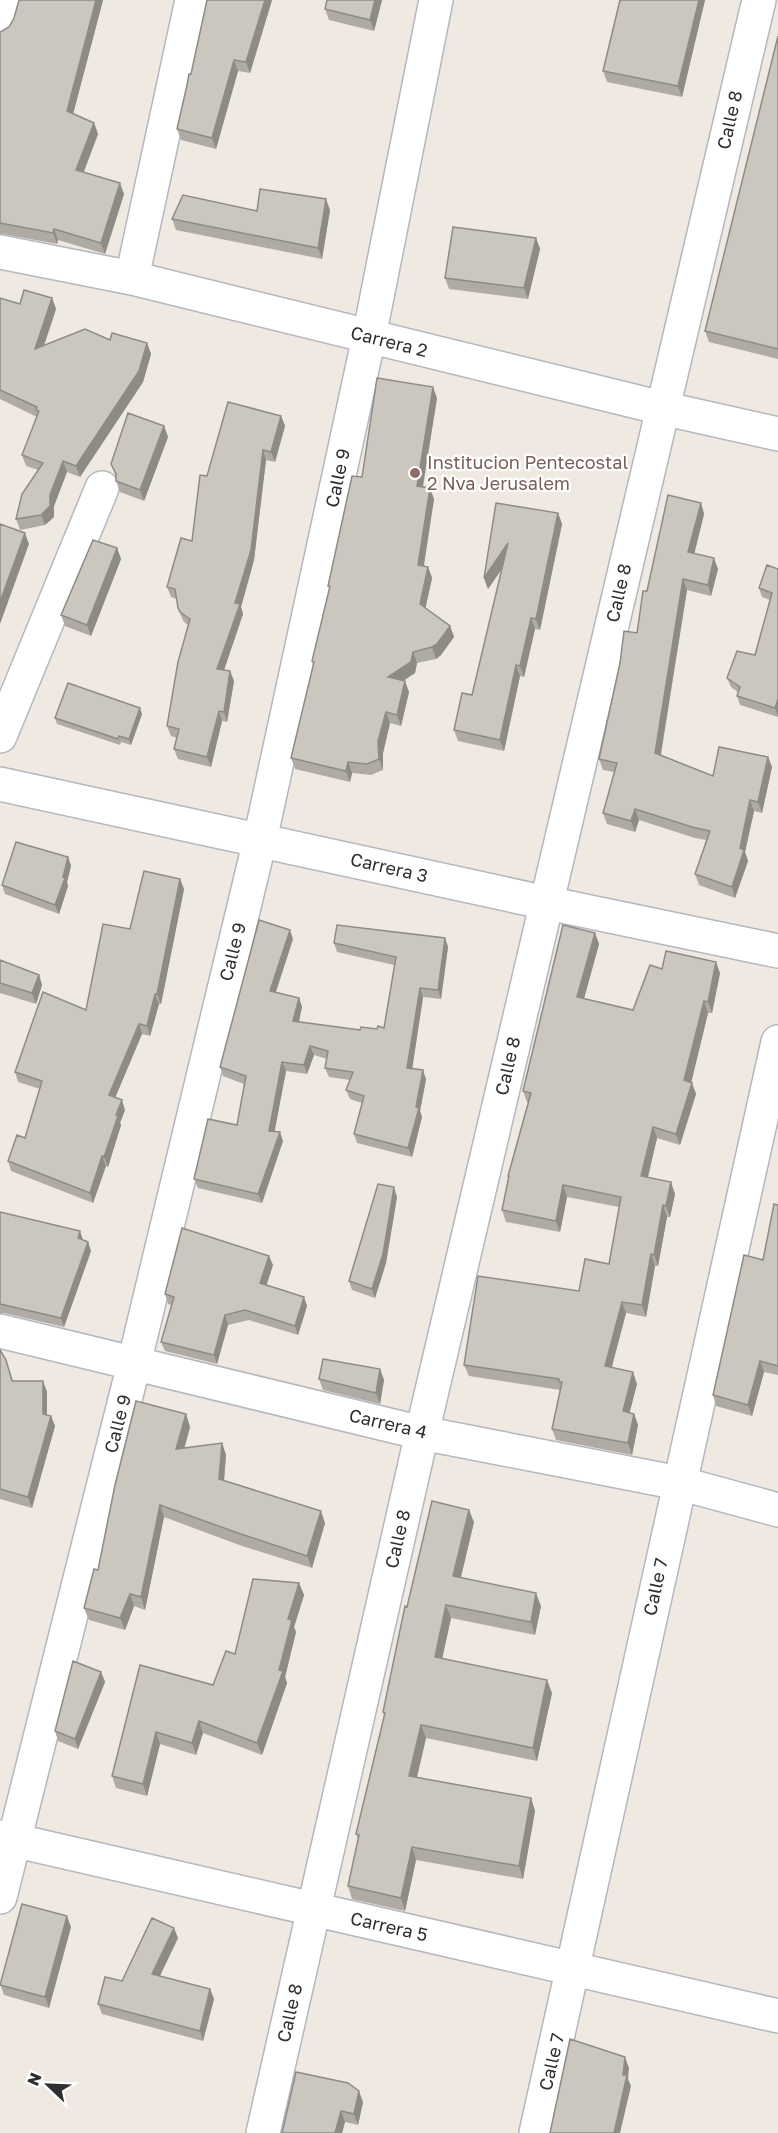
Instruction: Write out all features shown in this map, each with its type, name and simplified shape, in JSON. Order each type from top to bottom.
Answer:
[{"type":"street","points":[[0,25],[6,0]]},
{"type":"street","points":[[132,278],[192,0]]},
{"type":"street","name":"Calle 9","points":[[0,1897],[6,1839],[134,1364],[260,840],[369,337],[436,0]]},
{"type":"street","name":"Calle 8","points":[[263,2133],[422,1432],[759,0]]},
{"type":"street","name":"Carrera 2","points":[[0,252],[132,278],[662,408],[778,434]]},
{"type":"street","points":[[0,736],[102,488]]},
{"type":"street","name":"Carrera 3","points":[[0,784],[778,951]]},
{"type":"street","name":"Calle 7","points":[[536,2133],[778,1042]]},
{"type":"street","name":"Carrera 4","points":[[0,1331],[422,1432],[679,1483],[778,1510]]},
{"type":"street","name":"Carrera 5","points":[[6,1839],[778,2016]]},
{"type":"building","points":[[19,0],[96,0],[67,111],[94,123],[76,170],[120,183],[101,243],[54,229],[53,233],[0,223],[0,32],[9,27]]},
{"type":"building","points":[[207,0],[265,0],[246,62],[234,60],[212,138],[177,129]]},
{"type":"building","points":[[327,0],[375,0],[370,20],[325,9]]},
{"type":"building","points":[[620,0],[699,0],[678,86],[603,71]]},
{"type":"building","points":[[778,36],[778,349],[705,331]]},
{"type":"building","points":[[260,189],[326,199],[318,248],[172,219],[183,195],[257,211]]},
{"type":"building","points":[[453,227],[536,238],[524,288],[445,278]]},
{"type":"building","points":[[24,290],[52,298],[35,349],[85,329],[110,340],[112,333],[147,343],[139,371],[76,466],[63,461],[50,495],[50,506],[41,515],[16,519],[22,494],[43,463],[22,455],[39,411],[36,410],[37,407],[0,390],[0,298],[20,304]]},
{"type":"building","points":[[377,378],[433,387],[417,486],[430,488],[418,565],[428,567],[420,604],[450,626],[437,644],[413,652],[411,662],[388,677],[405,681],[397,715],[386,712],[378,741],[379,759],[367,764],[348,762],[346,771],[291,758],[314,662],[312,661],[352,476],[362,477]]},
{"type":"building","points":[[228,402],[281,416],[271,452],[263,450],[251,550],[235,603],[240,604],[217,669],[230,671],[224,712],[219,711],[207,757],[174,749],[179,729],[167,726],[178,662],[190,619],[178,608],[175,589],[167,587],[181,538],[192,541],[200,475],[207,476]]},
{"type":"building","points":[[128,413],[164,426],[140,490],[116,481],[116,474],[111,464]]},
{"type":"building","points":[[668,495],[701,503],[688,552],[714,558],[708,585],[683,579],[655,753],[713,776],[719,747],[768,757],[758,802],[750,800],[740,848],[744,850],[732,887],[695,874],[710,831],[635,809],[631,821],[603,813],[617,763],[599,759],[620,663],[624,631],[637,633],[643,591],[647,591]]},
{"type":"building","points":[[496,503],[558,513],[536,619],[531,618],[520,666],[516,665],[500,740],[454,730],[462,693],[472,695],[508,543],[484,578]]},
{"type":"building","points":[[0,524],[25,533],[0,602]]},
{"type":"building","points":[[93,540],[117,548],[87,625],[61,615]]},
{"type":"building","points":[[767,565],[778,569],[778,699],[775,708],[737,696],[740,687],[727,678],[737,651],[755,655],[772,593],[759,588]]},
{"type":"building","points":[[68,683],[140,708],[129,739],[119,736],[118,739],[55,718]]},
{"type":"building","points":[[16,842],[68,857],[63,877],[65,878],[55,905],[2,885]]},
{"type":"building","points":[[144,871],[180,879],[157,994],[155,994],[147,1026],[139,1024],[109,1095],[122,1100],[90,1193],[8,1161],[17,1135],[25,1138],[42,1081],[15,1072],[43,992],[86,1010],[103,924],[130,929]]},
{"type":"building","points":[[259,920],[290,930],[270,991],[299,998],[293,1021],[360,1030],[361,1027],[384,1028],[396,957],[334,943],[337,925],[445,938],[438,990],[420,988],[407,1068],[423,1070],[416,1107],[419,1108],[408,1148],[354,1134],[364,1096],[346,1090],[353,1072],[325,1068],[328,1051],[310,1046],[304,1065],[282,1062],[269,1131],[280,1132],[258,1194],[194,1179],[208,1119],[237,1125],[246,1076],[220,1067]]},
{"type":"building","points":[[563,925],[595,933],[577,997],[633,1010],[650,965],[662,969],[666,951],[716,962],[708,1002],[704,1001],[684,1080],[692,1083],[676,1134],[653,1127],[641,1176],[671,1182],[666,1206],[663,1205],[654,1255],[651,1254],[642,1305],[622,1302],[605,1366],[633,1372],[623,1411],[634,1414],[628,1443],[552,1429],[562,1382],[559,1382],[559,1379],[464,1365],[478,1276],[579,1291],[585,1259],[609,1264],[621,1197],[563,1185],[556,1221],[502,1210],[508,1176],[531,1093],[523,1091]]},
{"type":"building","points":[[0,960],[39,975],[32,993],[0,983]]},
{"type":"building","points":[[378,1184],[394,1187],[383,1254],[372,1289],[349,1281]]},
{"type":"building","points":[[774,1204],[778,1205],[778,1366],[760,1361],[748,1405],[713,1395],[744,1255],[763,1260]]},
{"type":"building","points":[[0,1212],[80,1231],[78,1238],[88,1242],[61,1318],[0,1304]]},
{"type":"building","points":[[182,1228],[269,1256],[260,1283],[304,1297],[295,1326],[245,1310],[225,1315],[214,1355],[161,1342],[174,1297],[165,1294]]},
{"type":"building","points":[[0,1350],[6,1360],[12,1381],[43,1381],[43,1414],[51,1416],[28,1497],[0,1489]]},
{"type":"building","points":[[323,1359],[380,1369],[376,1393],[319,1379]]},
{"type":"building","points":[[136,1401],[186,1414],[176,1449],[222,1443],[219,1479],[321,1511],[307,1556],[160,1505],[141,1597],[130,1594],[120,1618],[84,1608],[94,1569],[98,1570],[115,1485]]},
{"type":"building","points":[[432,1501],[469,1510],[453,1576],[536,1593],[531,1622],[446,1605],[435,1657],[547,1680],[533,1748],[421,1725],[409,1776],[531,1798],[519,1866],[412,1847],[401,1898],[348,1886],[359,1835],[356,1834],[385,1713],[383,1712],[405,1606],[407,1607]]},
{"type":"building","points":[[253,1579],[299,1583],[288,1619],[292,1620],[279,1670],[283,1671],[257,1743],[199,1721],[192,1743],[156,1732],[143,1784],[112,1776],[140,1665],[213,1685],[226,1651],[235,1654]]},
{"type":"building","points":[[73,1661],[101,1672],[75,1739],[55,1731]]},
{"type":"building","points":[[22,1904],[67,1916],[45,1997],[0,1985]]},
{"type":"building","points":[[152,1918],[174,1928],[152,1974],[210,1989],[200,2031],[98,2004],[105,1977],[122,1981]]},
{"type":"building","points":[[570,2039],[625,2057],[623,2075],[627,2075],[614,2133],[550,2133]]},
{"type":"building","points":[[296,2072],[348,2083],[359,2091],[354,2114],[341,2111],[335,2133],[282,2133]]},
{"type":"place","name":"Institucion Pentecostal 2 Nva Jerusalem","points":[[415,473]]}]
